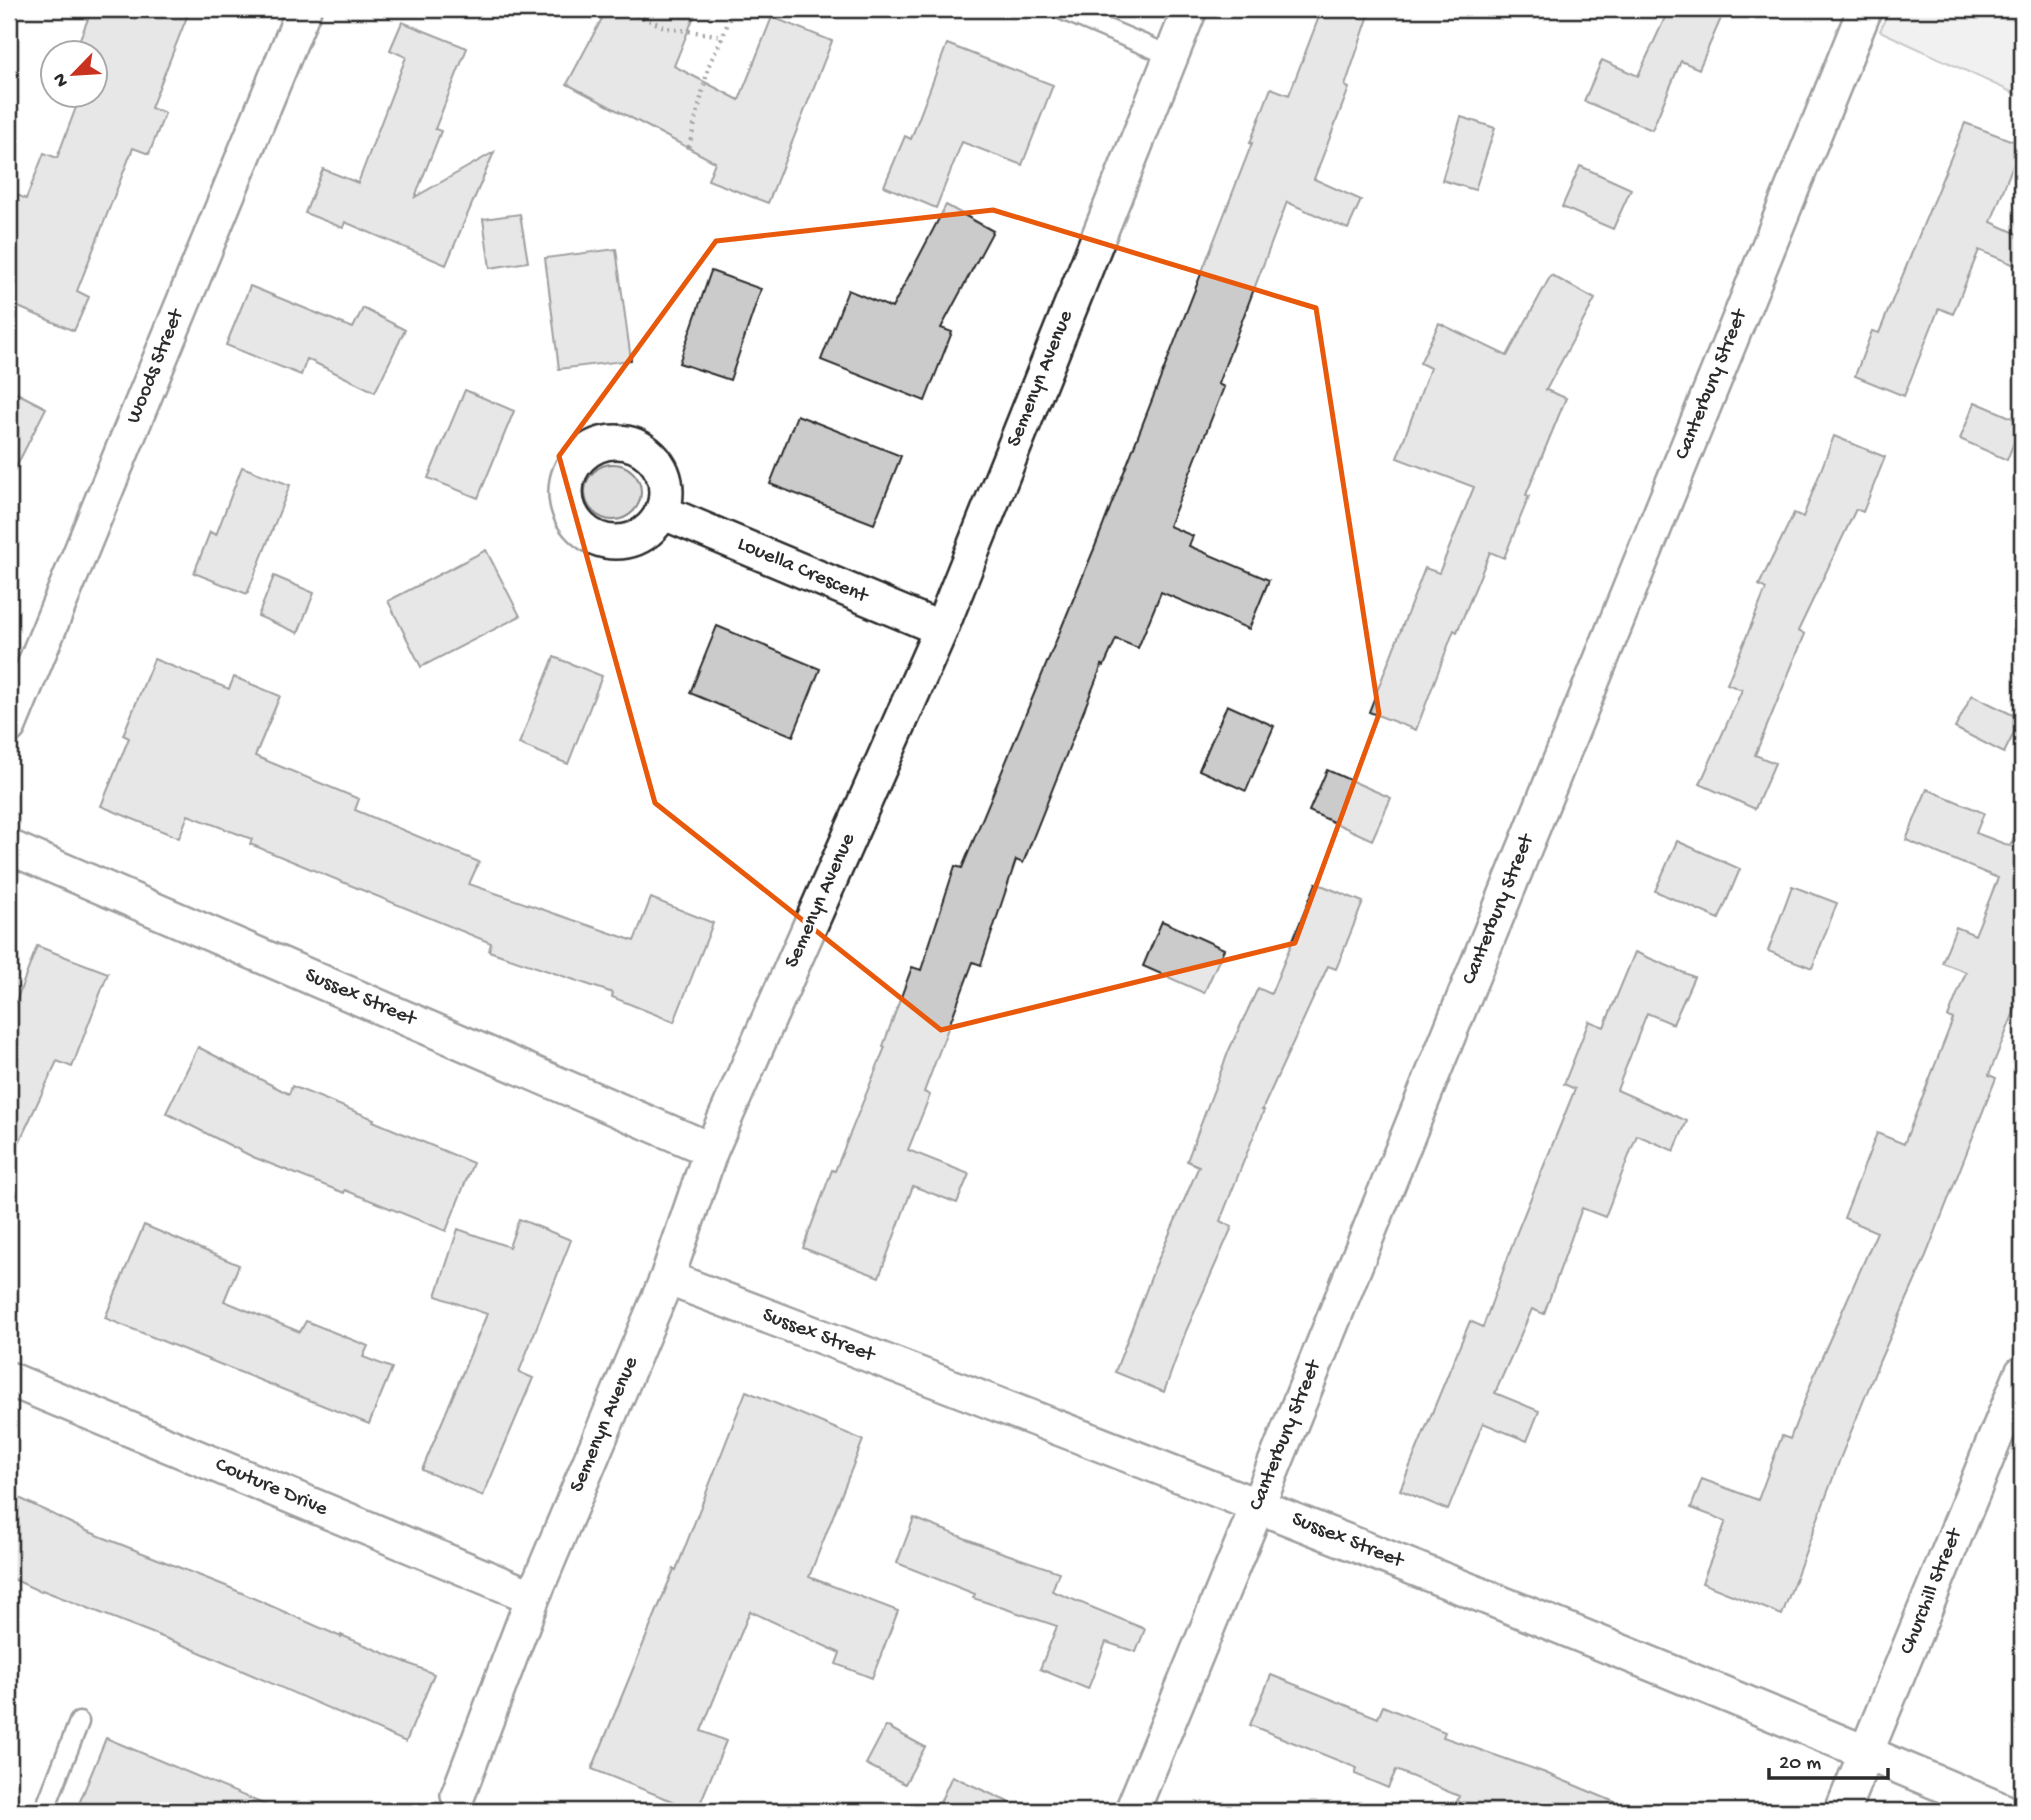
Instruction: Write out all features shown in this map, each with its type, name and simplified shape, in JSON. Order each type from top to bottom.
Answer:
[{"type":"street","name":"Woods Street","points":[[9,726],[304,9]]},
{"type":"street","name":"Semenyn Avenue","points":[[456,1803],[533,1597],[667,1278],[711,1150],[941,629],[1190,9]]},
{"type":"street","name":"Canterbury Street","points":[[1132,1811],[1865,9]]},
{"type":"street","name":"Louella Crescent","points":[[662,512],[941,629]]},
{"type":"street","name":"Sussex Street","points":[[9,847],[711,1150]]},
{"type":"street","name":"Sussex Street","points":[[667,1278],[1258,1505],[1866,1752],[2004,1811]]},
{"type":"street","name":"Churchill Street","points":[[1842,1811],[2022,1373]]},
{"type":"street","name":"Couture Drive","points":[[9,1379],[533,1597]]},
{"type":"lane","points":[[1060,9],[1171,56]]},
{"type":"lane","points":[[44,1811],[79,1722]]},
{"type":"path","points":[[623,9],[667,28],[723,36]]},
{"type":"path","points":[[689,147],[709,65],[733,9]]},
{"type":"highlighted area","points":[[993,210],[1316,308],[1379,714],[1295,943],[941,1030],[655,803],[559,456],[716,241]]},
{"type":"shaded area","points":[[1889,9],[2022,9],[2022,97],[1880,31]]},
{"type":"shaded area","points":[[607,464],[619,464],[629,468],[637,476],[641,492],[637,508],[629,516],[619,520],[607,520],[597,516],[589,508],[585,498],[585,486],[589,476],[597,468]]},
{"type":"building","points":[[92,9],[190,9],[151,108],[165,113],[149,154],[133,148],[77,291],[89,297],[74,331],[9,303],[9,191],[26,199],[44,153],[57,158],[76,108],[108,108],[108,38],[80,38]]},
{"type":"building","points":[[607,9],[697,9],[674,66],[739,100],[772,17],[832,41],[768,203],[708,180],[715,162],[567,84]]},
{"type":"building","points":[[1322,9],[1371,9],[1345,86],[1349,88],[1314,179],[1361,200],[1348,229],[1287,202],[1218,384],[1224,387],[1169,526],[1193,536],[1189,546],[1269,580],[1249,629],[1161,592],[1138,648],[1116,639],[1104,666],[1102,665],[1023,863],[1016,860],[981,965],[973,962],[924,1092],[930,1095],[908,1150],[969,1174],[957,1203],[913,1186],[879,1277],[803,1248],[832,1170],[835,1171],[885,1047],[883,1046],[912,967],[921,970],[955,866],[962,868],[1094,549],[1271,88],[1289,95]]},
{"type":"building","points":[[1669,9],[1725,9],[1699,69],[1681,61],[1652,130],[1584,101],[1602,60],[1638,76]]},
{"type":"building","points":[[402,22],[467,48],[435,129],[441,131],[415,197],[494,152],[446,265],[345,222],[343,228],[305,213],[323,169],[358,183],[406,57],[390,50]]},
{"type":"building","points":[[947,44],[1053,85],[1022,165],[962,142],[936,208],[884,186],[905,136],[911,139]]},
{"type":"building","points":[[1461,117],[1495,128],[1475,190],[1442,180]]},
{"type":"building","points":[[1965,123],[2021,144],[1991,222],[2022,236],[2022,268],[1979,250],[1953,314],[1939,308],[1904,396],[1855,376],[1872,331],[1879,333]]},
{"type":"building","points":[[1580,166],[1631,189],[1613,229],[1562,207]]},
{"type":"building","points":[[946,205],[993,231],[941,328],[952,332],[925,401],[821,360],[848,290],[892,308]]},
{"type":"building","points":[[520,214],[528,262],[490,268],[483,219]]},
{"type":"building","points":[[616,249],[631,360],[559,369],[545,258]]},
{"type":"building","points":[[711,271],[761,289],[730,380],[679,363]]},
{"type":"building","points":[[1551,275],[1595,299],[1546,390],[1566,398],[1526,495],[1529,496],[1504,558],[1490,552],[1457,632],[1454,630],[1416,730],[1369,712],[1425,568],[1439,573],[1474,487],[1397,458],[1430,368],[1420,363],[1439,323],[1507,356]]},
{"type":"building","points":[[250,286],[353,328],[363,308],[405,330],[375,392],[307,359],[301,375],[226,345]]},
{"type":"building","points":[[9,389],[46,408],[9,481]]},
{"type":"building","points":[[465,390],[514,411],[478,498],[428,478]]},
{"type":"building","points":[[1975,402],[2022,422],[2007,460],[1960,439]]},
{"type":"building","points":[[797,415],[901,456],[874,524],[770,484]]},
{"type":"building","points":[[1834,436],[1885,457],[1863,512],[1856,509],[1798,631],[1805,634],[1755,755],[1775,763],[1755,809],[1700,784],[1742,690],[1727,684],[1766,589],[1759,585],[1794,513],[1803,517]]},
{"type":"building","points":[[242,467],[290,485],[247,594],[194,573],[210,532],[216,535]]},
{"type":"building","points":[[486,550],[520,616],[421,667],[388,601]]},
{"type":"building","points":[[274,576],[314,593],[298,633],[258,616]]},
{"type":"building","points":[[717,626],[820,669],[793,736],[690,693]]},
{"type":"building","points":[[554,657],[602,676],[568,764],[519,744]]},
{"type":"building","points":[[154,659],[229,689],[234,677],[280,696],[255,756],[359,799],[355,810],[479,862],[469,884],[634,941],[651,898],[713,923],[674,1022],[612,997],[613,993],[489,951],[491,943],[250,844],[252,839],[188,815],[179,838],[101,806],[129,738],[123,735]]},
{"type":"building","points":[[1972,695],[2021,719],[2004,753],[1955,728]]},
{"type":"building","points":[[1227,705],[1274,726],[1246,791],[1199,770]]},
{"type":"building","points":[[1327,770],[1391,798],[1372,840],[1309,811]]},
{"type":"building","points":[[1927,789],[1984,813],[1976,833],[2010,846],[2022,821],[2022,992],[1989,1075],[1996,1078],[1923,1263],[1840,1459],[1782,1615],[1702,1583],[1726,1521],[1691,1508],[1702,1479],[1758,1500],[1782,1436],[1790,1439],[1815,1373],[1877,1232],[1844,1218],[1877,1133],[1904,1144],[1953,1019],[1948,1017],[1966,972],[1942,963],[1956,927],[1975,935],[1998,878],[1906,840]]},
{"type":"building","points":[[1677,841],[1740,869],[1719,919],[1655,891]]},
{"type":"building","points":[[1316,883],[1363,902],[1336,969],[1328,966],[1262,1110],[1220,1221],[1232,1227],[1186,1331],[1164,1392],[1115,1372],[1155,1267],[1199,1166],[1187,1161],[1229,1050],[1258,988],[1271,994]]},
{"type":"building","points":[[1792,886],[1837,903],[1812,968],[1768,951]]},
{"type":"building","points":[[1162,921],[1224,949],[1204,993],[1143,966]]},
{"type":"building","points":[[37,946],[108,973],[72,1067],[57,1061],[9,1164],[9,1020]]},
{"type":"building","points":[[1635,952],[1694,977],[1673,1024],[1647,1013],[1617,1090],[1687,1121],[1674,1151],[1637,1135],[1605,1217],[1582,1208],[1544,1314],[1532,1309],[1495,1393],[1539,1411],[1527,1441],[1483,1423],[1448,1510],[1400,1490],[1470,1321],[1483,1327],[1517,1232],[1575,1089],[1564,1084],[1589,1021],[1604,1027]]},
{"type":"building","points":[[198,1047],[289,1094],[292,1086],[473,1163],[446,1231],[345,1190],[344,1193],[253,1157],[166,1113]]},
{"type":"building","points":[[519,1219],[571,1240],[519,1372],[533,1378],[483,1496],[422,1470],[487,1314],[436,1296],[458,1229],[509,1247]]},
{"type":"building","points":[[144,1225],[239,1265],[224,1301],[300,1332],[306,1321],[368,1346],[363,1357],[392,1368],[369,1424],[105,1318]]},
{"type":"building","points":[[746,1391],[863,1440],[809,1577],[898,1611],[872,1678],[836,1664],[840,1653],[750,1611],[701,1731],[726,1741],[697,1811],[592,1769],[674,1569],[676,1570]]},
{"type":"building","points":[[9,1493],[87,1531],[226,1586],[341,1637],[434,1674],[406,1742],[188,1647],[42,1590],[41,1592],[9,1577]]},
{"type":"building","points":[[914,1518],[1059,1572],[1052,1591],[1145,1629],[1136,1652],[1106,1642],[1088,1689],[1040,1669],[1057,1626],[973,1598],[975,1594],[897,1563]]},
{"type":"building","points":[[1271,1675],[1378,1718],[1383,1706],[1445,1732],[1443,1737],[1543,1772],[1636,1811],[1473,1811],[1456,1805],[1459,1796],[1396,1770],[1388,1788],[1355,1774],[1357,1768],[1250,1725]]},
{"type":"building","points":[[886,1726],[925,1747],[905,1784],[866,1764]]},
{"type":"building","points":[[106,1738],[280,1811],[76,1811]]},
{"type":"building","points":[[952,1776],[1028,1811],[936,1811]]}]
